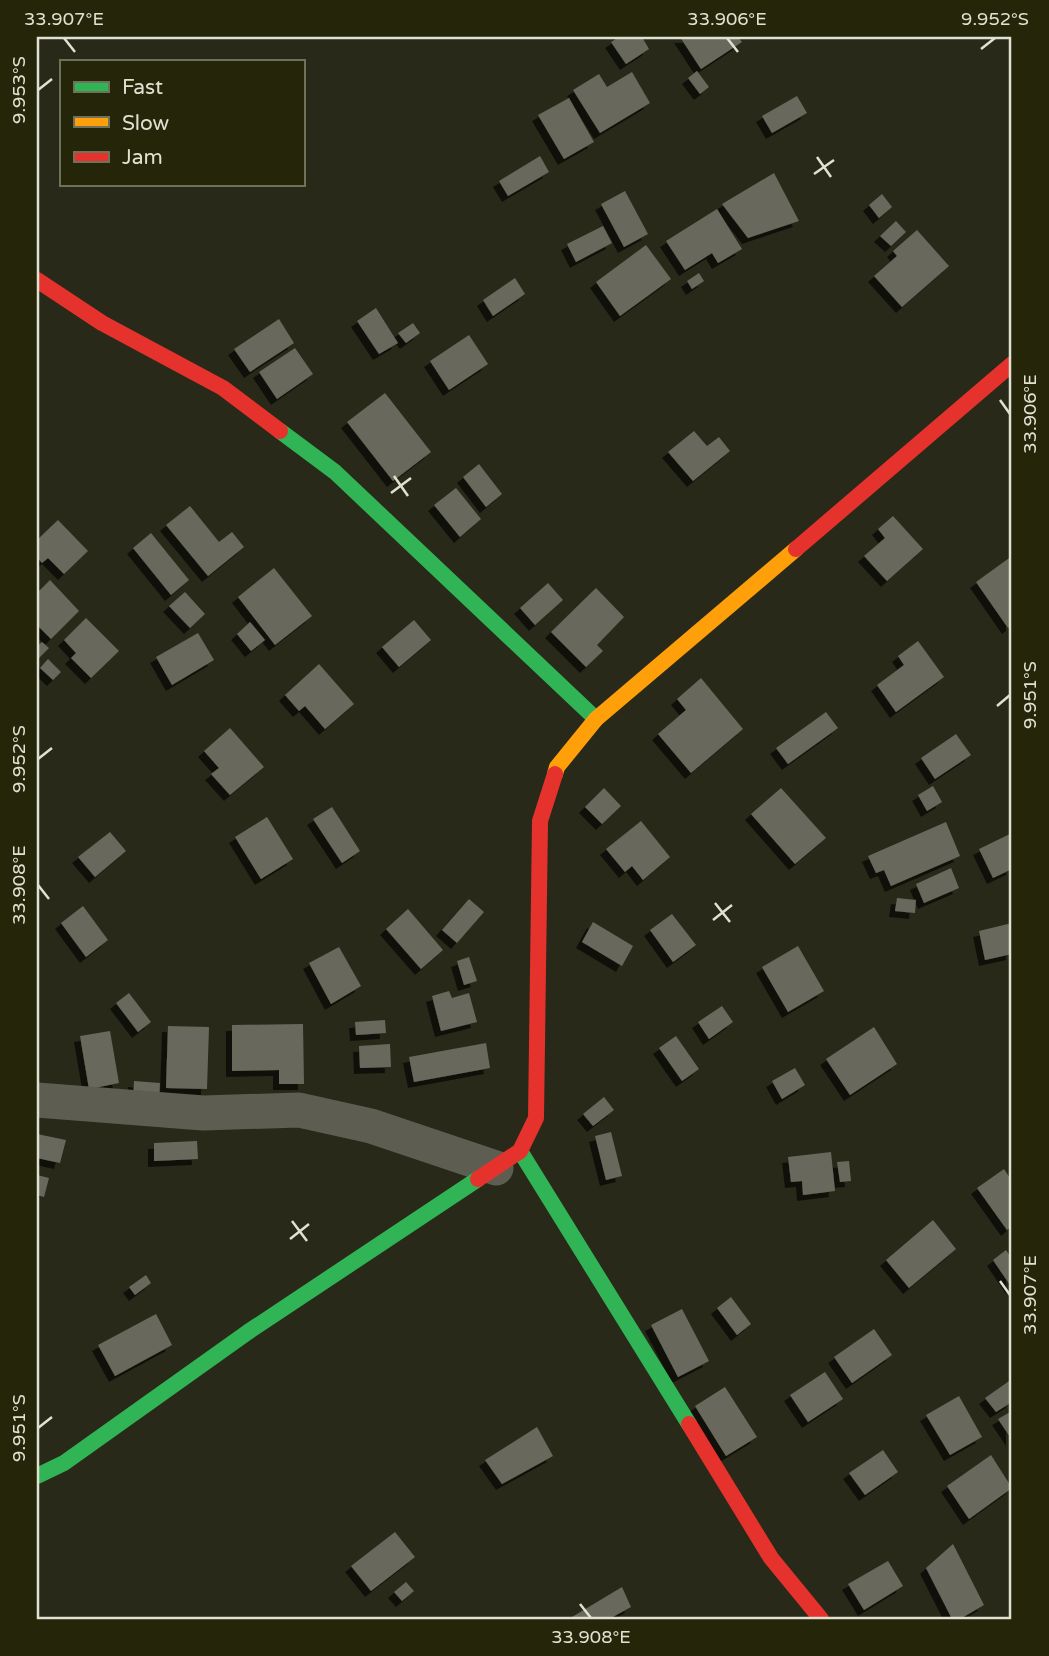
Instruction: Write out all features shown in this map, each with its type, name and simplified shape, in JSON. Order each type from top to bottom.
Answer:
[{"type":"street","points":[[37,279],[102,323],[223,388],[335,472],[596,719]]},
{"type":"street","points":[[37,1476],[64,1463],[248,1332],[508,1160],[530,1135],[536,1106],[540,821],[557,767],[596,719],[1012,364]]},
{"type":"street","points":[[37,1100],[203,1114],[299,1110],[508,1160],[771,1558],[821,1619]]},
{"type":"building","points":[[619,37],[642,37],[649,49],[626,64],[611,42]]},
{"type":"building","points":[[680,37],[738,37],[742,42],[701,69]]},
{"type":"building","points":[[697,71],[709,87],[700,94],[688,78]]},
{"type":"building","points":[[632,72],[650,103],[600,133],[573,90],[599,74],[607,87]]},
{"type":"building","points":[[797,96],[807,113],[772,133],[762,116]]},
{"type":"building","points":[[569,98],[594,142],[564,159],[538,115]]},
{"type":"building","points":[[540,156],[549,172],[508,196],[499,181]]},
{"type":"building","points":[[774,173],[799,221],[748,238],[722,204]]},
{"type":"building","points":[[625,191],[648,234],[624,247],[601,204]]},
{"type":"building","points":[[882,194],[892,207],[879,218],[869,205]]},
{"type":"building","points":[[717,209],[742,249],[718,263],[712,253],[685,270],[666,241]]},
{"type":"building","points":[[896,221],[906,232],[891,246],[880,236]]},
{"type":"building","points":[[603,226],[612,243],[576,262],[567,244]]},
{"type":"building","points":[[917,230],[949,266],[902,307],[874,276],[897,256],[893,251]]},
{"type":"building","points":[[646,245],[671,279],[620,316],[596,282]]},
{"type":"building","points":[[699,273],[704,281],[692,289],[687,281]]},
{"type":"building","points":[[515,278],[525,294],[493,316],[483,300]]},
{"type":"building","points":[[376,308],[398,343],[379,354],[357,321]]},
{"type":"building","points":[[279,319],[294,343],[250,372],[234,349]]},
{"type":"building","points":[[413,323],[420,333],[406,343],[398,333]]},
{"type":"building","points":[[469,335],[488,364],[449,390],[430,361]]},
{"type":"building","points":[[295,348],[313,374],[277,399],[259,372]]},
{"type":"building","points":[[385,393],[431,452],[393,481],[347,422]]},
{"type":"building","points":[[694,431],[707,446],[719,437],[730,451],[693,481],[668,452]]},
{"type":"building","points":[[479,464],[502,494],[486,507],[463,477]]},
{"type":"building","points":[[456,488],[481,519],[460,537],[434,505]]},
{"type":"building","points":[[190,506],[219,542],[232,532],[244,547],[208,576],[166,525]]},
{"type":"building","points":[[893,516],[923,549],[887,581],[864,556],[885,538],[878,529]]},
{"type":"building","points":[[58,520],[88,551],[64,574],[48,558],[42,563],[37,557],[37,540]]},
{"type":"building","points":[[151,533],[189,580],[171,595],[133,548]]},
{"type":"building","points":[[1012,556],[1012,625],[1008,628],[976,582]]},
{"type":"building","points":[[274,568],[312,616],[275,645],[238,597]]},
{"type":"building","points":[[50,580],[79,611],[51,639],[37,625],[37,593]]},
{"type":"building","points":[[548,583],[563,600],[535,625],[520,608]]},
{"type":"building","points":[[596,588],[624,617],[597,645],[603,651],[586,667],[551,632]]},
{"type":"building","points":[[185,592],[205,614],[190,628],[169,606]]},
{"type":"building","points":[[86,618],[119,651],[91,678],[71,658],[76,653],[64,640]]},
{"type":"building","points":[[414,620],[431,640],[399,667],[382,647]]},
{"type":"building","points":[[250,622],[265,640],[251,651],[237,634]]},
{"type":"building","points":[[198,633],[214,660],[172,685],[156,657]]},
{"type":"building","points":[[918,641],[944,677],[896,712],[877,685],[904,665],[898,656]]},
{"type":"building","points":[[42,642],[49,648],[39,658],[37,646]]},
{"type":"building","points":[[48,659],[61,672],[53,680],[40,668]]},
{"type":"building","points":[[319,664],[354,704],[325,729],[305,706],[299,711],[285,695]]},
{"type":"building","points":[[701,678],[743,729],[691,773],[658,734],[686,710],[677,699]]},
{"type":"building","points":[[826,712],[838,728],[788,764],[776,748]]},
{"type":"building","points":[[230,728],[264,767],[230,795],[211,774],[219,768],[204,751]]},
{"type":"building","points":[[956,734],[971,755],[935,779],[921,758]]},
{"type":"building","points":[[933,786],[942,802],[927,811],[918,795]]},
{"type":"building","points":[[604,788],[621,806],[602,824],[585,807]]},
{"type":"building","points":[[781,788],[826,838],[795,864],[751,814]]},
{"type":"building","points":[[332,807],[360,851],[342,863],[313,819]]},
{"type":"building","points":[[267,817],[293,859],[261,879],[235,837]]},
{"type":"building","points":[[641,821],[670,857],[643,880],[632,866],[625,872],[606,849]]},
{"type":"building","points":[[946,822],[960,856],[891,886],[884,870],[876,873],[868,856]]},
{"type":"building","points":[[110,832],[126,851],[95,877],[78,857]]},
{"type":"building","points":[[1012,833],[1012,869],[993,878],[979,849]]},
{"type":"building","points":[[951,868],[959,888],[924,903],[916,884]]},
{"type":"building","points":[[897,898],[916,900],[915,913],[895,911]]},
{"type":"building","points":[[469,899],[484,912],[457,943],[442,930]]},
{"type":"building","points":[[83,906],[108,940],[86,957],[61,923]]},
{"type":"building","points":[[408,909],[443,950],[421,969],[386,929]]},
{"type":"building","points":[[672,914],[696,945],[673,962],[650,930]]},
{"type":"building","points":[[593,922],[633,946],[622,966],[582,942]]},
{"type":"building","points":[[1012,923],[1012,954],[985,960],[979,931]]},
{"type":"building","points":[[798,946],[824,991],[788,1012],[762,967]]},
{"type":"building","points":[[339,947],[361,986],[331,1004],[309,963]]},
{"type":"building","points":[[469,957],[477,981],[464,985],[457,961]]},
{"type":"building","points":[[449,991],[452,998],[469,993],[477,1022],[441,1031],[432,996]]},
{"type":"building","points":[[129,993],[151,1022],[138,1032],[116,1003]]},
{"type":"building","points":[[722,1006],[733,1022],[709,1039],[698,1022]]},
{"type":"building","points":[[385,1020],[386,1033],[356,1035],[355,1022]]},
{"type":"building","points":[[303,1024],[304,1084],[279,1084],[279,1070],[232,1071],[232,1025]]},
{"type":"building","points":[[168,1026],[209,1027],[207,1089],[166,1088]]},
{"type":"building","points":[[874,1027],[897,1064],[850,1095],[826,1059]]},
{"type":"building","points":[[110,1031],[119,1083],[89,1089],[80,1036]]},
{"type":"building","points":[[676,1036],[699,1069],[682,1081],[659,1048]]},
{"type":"building","points":[[486,1043],[490,1068],[414,1082],[409,1057]]},
{"type":"building","points":[[390,1044],[391,1067],[360,1068],[359,1046]]},
{"type":"building","points":[[795,1068],[805,1085],[782,1099],[772,1081]]},
{"type":"building","points":[[134,1081],[160,1083],[159,1104],[133,1103]]},
{"type":"building","points":[[604,1097],[614,1110],[593,1126],[583,1114]]},
{"type":"building","points":[[611,1132],[622,1176],[606,1180],[595,1136]]},
{"type":"building","points":[[37,1134],[66,1140],[60,1163],[37,1158]]},
{"type":"building","points":[[197,1141],[198,1159],[154,1161],[154,1143]]},
{"type":"building","points":[[831,1152],[835,1191],[803,1195],[802,1181],[791,1182],[788,1157]]},
{"type":"building","points":[[849,1161],[851,1181],[840,1182],[837,1162]]},
{"type":"building","points":[[1004,1169],[1012,1181],[1012,1226],[1007,1230],[977,1188]]},
{"type":"building","points":[[37,1175],[49,1178],[44,1197],[37,1195]]},
{"type":"building","points":[[933,1220],[956,1249],[909,1288],[886,1260]]},
{"type":"building","points":[[1006,1250],[1012,1259],[1012,1288],[993,1260]]},
{"type":"building","points":[[146,1275],[151,1283],[135,1295],[129,1287]]},
{"type":"building","points":[[731,1297],[751,1324],[737,1335],[717,1308]]},
{"type":"building","points":[[682,1309],[709,1361],[678,1377],[651,1325]]},
{"type":"building","points":[[156,1314],[172,1345],[115,1376],[98,1345]]},
{"type":"building","points":[[874,1329],[892,1355],[852,1383],[834,1357]]},
{"type":"building","points":[[825,1372],[843,1399],[808,1422],[790,1395]]},
{"type":"building","points":[[1012,1379],[1012,1402],[996,1412],[985,1398]]},
{"type":"building","points":[[725,1387],[757,1437],[726,1456],[695,1406]]},
{"type":"building","points":[[959,1396],[982,1437],[950,1455],[926,1415]]},
{"type":"building","points":[[1012,1411],[1012,1440],[998,1419]]},
{"type":"building","points":[[537,1427],[553,1456],[502,1484],[485,1460]]},
{"type":"building","points":[[883,1450],[898,1472],[865,1495],[849,1473]]},
{"type":"building","points":[[991,1455],[1012,1488],[969,1519],[947,1486]]},
{"type":"building","points":[[395,1532],[415,1557],[371,1591],[351,1566]]},
{"type":"building","points":[[953,1544],[984,1605],[960,1619],[952,1619],[926,1568]]},
{"type":"building","points":[[888,1561],[903,1586],[864,1610],[848,1584]]},
{"type":"building","points":[[406,1582],[414,1591],[402,1601],[394,1592]]},
{"type":"building","points":[[622,1587],[631,1607],[609,1619],[572,1617]]},
{"type":"traffic: fast","points":[[280,431],[335,472],[596,719]]},
{"type":"traffic: fast","points":[[520,1151],[689,1424]]},
{"type":"traffic: fast","points":[[37,1476],[64,1463],[248,1332],[478,1179]]},
{"type":"traffic: slow","points":[[555,774],[557,767],[596,719],[796,549]]},
{"type":"traffic: jam","points":[[37,280],[102,323],[223,388],[280,431]]},
{"type":"traffic: jam","points":[[796,549],[1012,364]]},
{"type":"traffic: jam","points":[[478,1179],[520,1151],[536,1118],[540,821],[555,774]]},
{"type":"traffic: jam","points":[[689,1424],[771,1558],[821,1619]]}]
